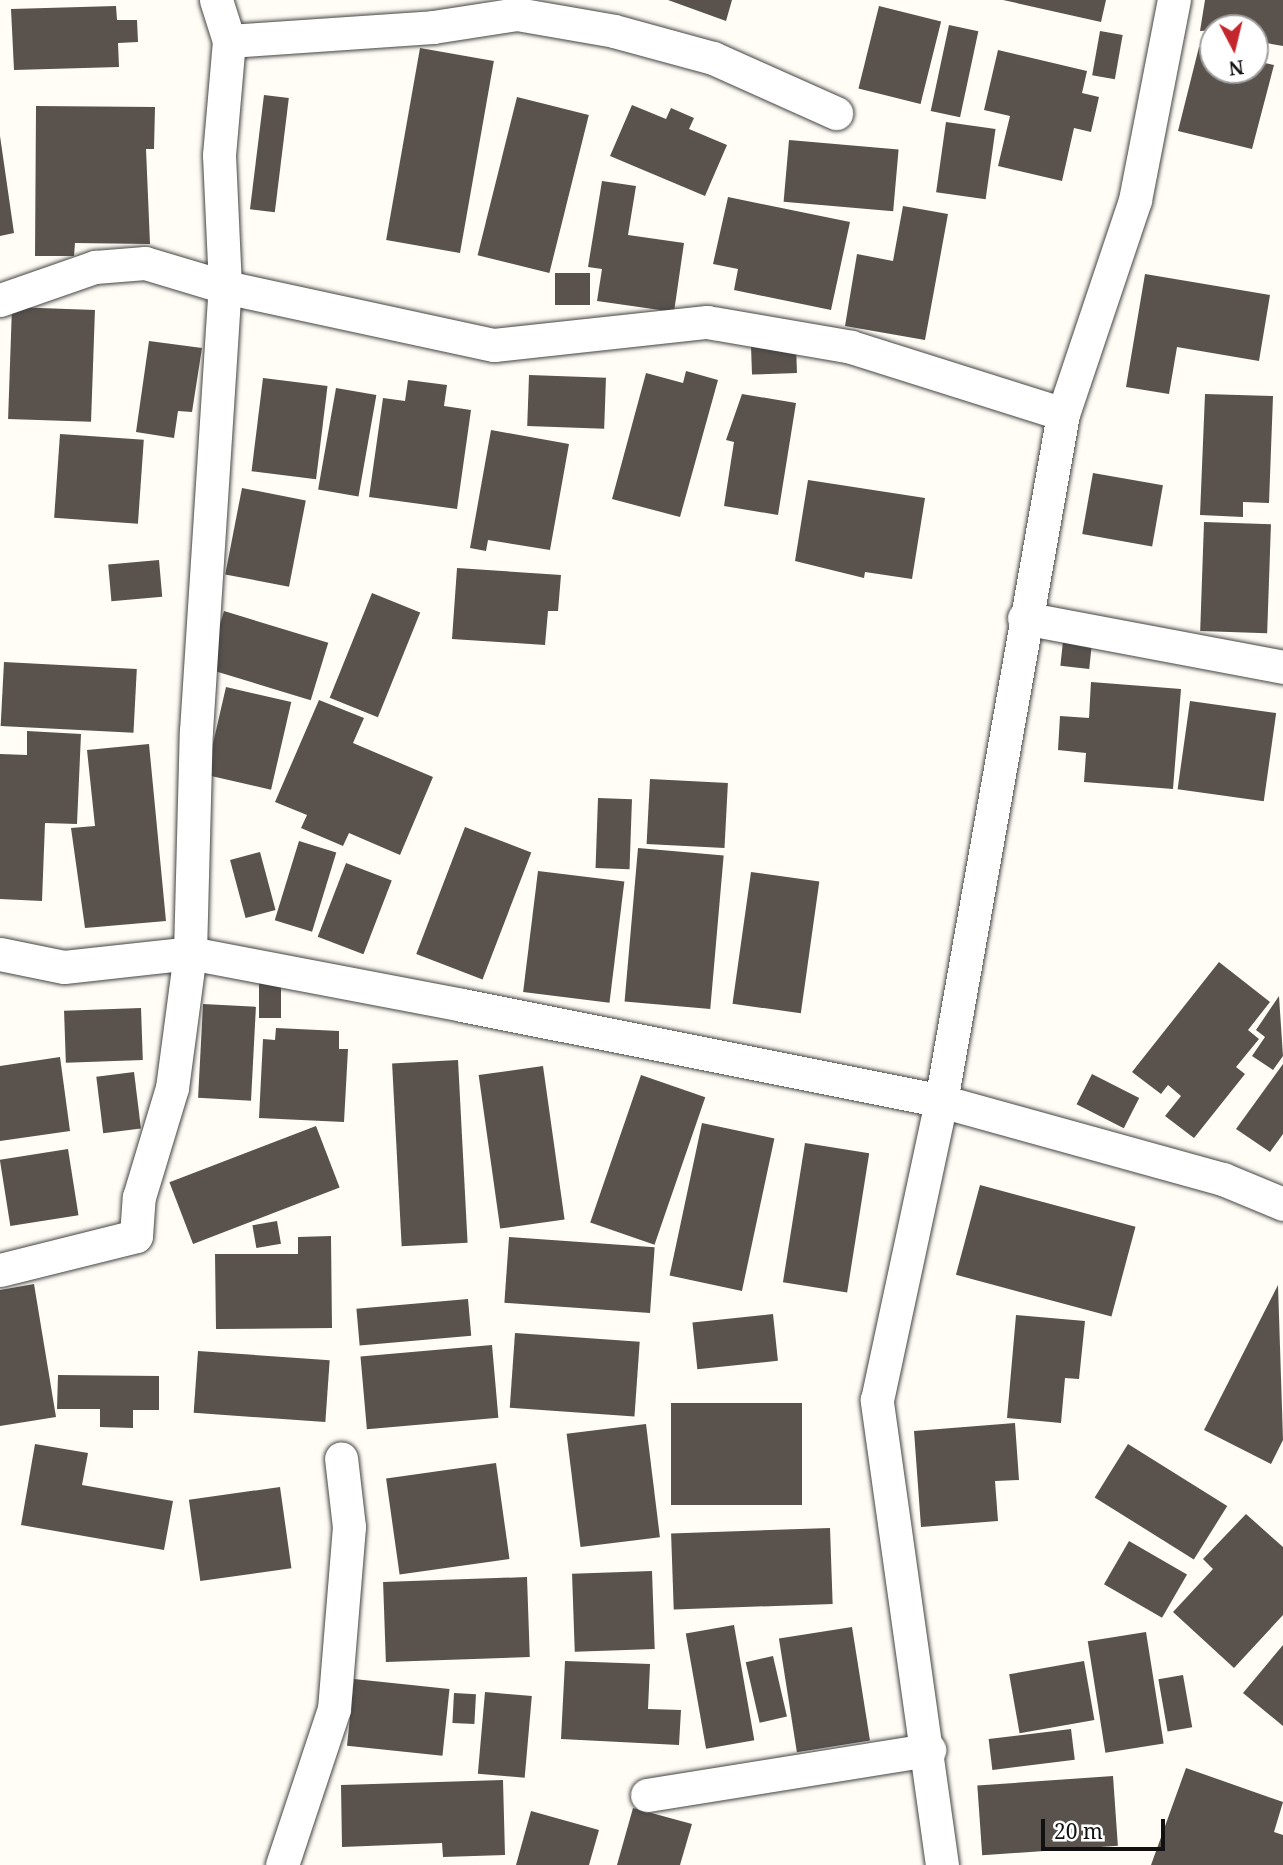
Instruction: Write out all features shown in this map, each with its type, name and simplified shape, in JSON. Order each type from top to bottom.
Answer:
[{"type":"street","points":[[0,1270],[136,1236],[139,1197],[172,1088],[190,953],[196,731],[225,287],[219,155],[229,41],[216,0]]},
{"type":"street","points":[[942,1865],[929,1750],[877,1400],[941,1101],[1024,618],[1046,526],[1063,414],[1135,200],[1174,0]]},
{"type":"street","points":[[229,41],[517,14],[614,30],[713,58],[836,113]]},
{"type":"street","points":[[0,300],[95,267],[145,264],[225,287],[494,345],[707,322],[851,347],[1063,414]]},
{"type":"street","points":[[1024,618],[1283,667]]},
{"type":"street","points":[[0,954],[64,967],[190,953],[941,1101],[1223,1179],[1283,1204]]},
{"type":"street","points":[[282,1865],[334,1709],[349,1527],[341,1458]]},
{"type":"street","points":[[647,1795],[929,1750]]},
{"type":"building","points":[[668,0],[732,0],[726,21]]},
{"type":"building","points":[[1003,0],[1106,0],[1101,22]]},
{"type":"building","points":[[1205,0],[1283,0],[1283,46],[1269,44],[1269,14],[1203,14]]},
{"type":"building","points":[[116,6],[117,20],[137,20],[138,42],[118,43],[119,67],[14,70],[11,9]]},
{"type":"building","points":[[879,6],[941,21],[921,104],[858,88]]},
{"type":"building","points":[[949,25],[978,31],[960,117],[931,111]]},
{"type":"building","points":[[1100,31],[1123,35],[1115,79],[1092,75]]},
{"type":"building","points":[[1199,47],[1199,84],[1269,84],[1269,64],[1274,65],[1252,149],[1178,131]]},
{"type":"building","points":[[420,48],[494,61],[460,253],[386,240]]},
{"type":"building","points":[[998,50],[1087,71],[1082,93],[1099,97],[1091,132],[1074,128],[1062,181],[998,166],[1010,116],[984,110]]},
{"type":"building","points":[[264,95],[289,98],[275,212],[250,209]]},
{"type":"building","points":[[517,97],[589,115],[549,273],[478,255]]},
{"type":"building","points":[[632,105],[666,119],[671,108],[694,118],[689,129],[727,145],[705,196],[610,156]]},
{"type":"building","points":[[36,106],[155,107],[154,149],[146,149],[150,244],[75,243],[74,256],[35,256]]},
{"type":"building","points":[[946,122],[996,129],[986,199],[936,192]]},
{"type":"building","points":[[0,136],[14,233],[0,236]]},
{"type":"building","points":[[789,140],[899,150],[893,211],[784,202]]},
{"type":"building","points":[[602,181],[636,186],[628,235],[684,243],[674,312],[597,301],[602,269],[588,267]]},
{"type":"building","points":[[728,197],[850,222],[831,310],[734,290],[738,269],[713,264]]},
{"type":"building","points":[[903,206],[948,214],[925,340],[845,326],[857,254],[893,261]]},
{"type":"building","points":[[555,273],[590,273],[590,305],[555,305]]},
{"type":"building","points":[[1145,274],[1270,295],[1259,361],[1177,347],[1169,394],[1126,387]]},
{"type":"building","points":[[12,307],[95,310],[91,422],[8,419]]},
{"type":"building","points":[[149,341],[202,348],[192,412],[178,411],[174,438],[136,432]]},
{"type":"building","points":[[796,345],[797,373],[752,375],[751,347]]},
{"type":"building","points":[[686,371],[718,380],[680,517],[612,499],[646,373],[683,383]]},
{"type":"building","points":[[529,375],[606,378],[604,429],[527,426]]},
{"type":"building","points":[[263,378],[328,386],[316,479],[252,471]]},
{"type":"building","points":[[408,380],[447,385],[444,406],[471,410],[457,509],[369,497],[383,398],[405,401]]},
{"type":"building","points":[[336,388],[376,395],[358,497],[318,489]]},
{"type":"building","points":[[742,394],[796,403],[778,515],[724,506],[734,442],[726,440]]},
{"type":"building","points":[[1205,394],[1273,396],[1269,503],[1243,502],[1243,517],[1200,515]]},
{"type":"building","points":[[491,430],[569,444],[550,550],[488,540],[486,551],[470,548]]},
{"type":"building","points":[[60,434],[144,440],[138,524],[54,518]]},
{"type":"building","points":[[1093,473],[1163,485],[1152,546],[1082,534]]},
{"type":"building","points":[[808,480],[925,498],[912,579],[865,572],[864,578],[795,561]]},
{"type":"building","points":[[242,488],[306,500],[289,587],[225,574]]},
{"type":"building","points":[[1204,522],[1271,524],[1267,633],[1200,631]]},
{"type":"building","points":[[159,560],[162,597],[111,601],[108,564]]},
{"type":"building","points":[[457,568],[561,575],[558,611],[548,611],[545,645],[452,639]]},
{"type":"building","points":[[372,593],[420,612],[378,717],[330,698]]},
{"type":"building","points":[[224,611],[328,643],[311,700],[206,668]]},
{"type":"building","points":[[1063,641],[1092,644],[1089,669],[1060,666]]},
{"type":"building","points":[[4,662],[137,669],[133,733],[1,726]]},
{"type":"building","points":[[1091,682],[1181,689],[1173,789],[1084,782],[1086,753],[1058,750],[1060,716],[1089,718]]},
{"type":"building","points":[[226,687],[291,702],[271,790],[206,775]]},
{"type":"building","points":[[319,700],[364,718],[353,743],[433,777],[400,855],[349,833],[343,846],[301,828],[307,815],[275,802]]},
{"type":"building","points":[[1190,701],[1276,713],[1264,801],[1178,789]]},
{"type":"building","points":[[27,731],[81,734],[77,824],[45,823],[42,901],[0,899],[0,754],[27,755]]},
{"type":"building","points":[[149,744],[166,921],[85,928],[71,828],[95,826],[87,750]]},
{"type":"building","points":[[650,779],[728,783],[724,848],[647,844]]},
{"type":"building","points":[[598,798],[632,799],[630,869],[596,868]]},
{"type":"building","points":[[465,827],[531,852],[483,979],[416,954]]},
{"type":"building","points":[[299,841],[336,852],[312,932],[275,920]]},
{"type":"building","points":[[638,848],[724,855],[710,1009],[625,1001]]},
{"type":"building","points":[[260,852],[276,910],[246,918],[230,860]]},
{"type":"building","points":[[346,863],[392,881],[363,954],[318,937]]},
{"type":"building","points":[[538,871],[624,882],[609,1003],[523,992]]},
{"type":"building","points":[[751,872],[819,882],[801,1013],[732,1004]]},
{"type":"building","points":[[1219,962],[1270,1002],[1248,1030],[1259,1039],[1236,1067],[1245,1074],[1194,1138],[1165,1116],[1181,1096],[1168,1085],[1161,1094],[1132,1072]]},
{"type":"building","points":[[259,981],[281,981],[281,1018],[259,1018]]},
{"type":"building","points":[[1279,996],[1283,1056],[1273,1070],[1252,1056],[1265,1037],[1256,1030]]},
{"type":"building","points":[[203,1004],[256,1007],[251,1101],[198,1098]]},
{"type":"building","points":[[141,1008],[143,1060],[66,1063],[64,1011]]},
{"type":"building","points":[[276,1028],[339,1031],[339,1049],[348,1049],[344,1122],[259,1118],[263,1039],[275,1040]]},
{"type":"building","points":[[60,1057],[70,1131],[0,1141],[0,1066]]},
{"type":"building","points":[[458,1060],[468,1243],[402,1246],[392,1063]]},
{"type":"building","points":[[1283,1064],[1283,1134],[1270,1152],[1236,1129]]},
{"type":"building","points":[[543,1066],[565,1219],[500,1229],[479,1075]]},
{"type":"building","points":[[134,1072],[141,1129],[103,1133],[96,1077]]},
{"type":"building","points":[[1092,1074],[1139,1098],[1124,1128],[1077,1104]]},
{"type":"building","points":[[641,1075],[705,1097],[655,1245],[590,1223]]},
{"type":"building","points":[[702,1123],[774,1138],[742,1291],[670,1276]]},
{"type":"building","points":[[316,1126],[340,1188],[193,1244],[169,1182]]},
{"type":"building","points":[[805,1143],[869,1153],[847,1292],[783,1282]]},
{"type":"building","points":[[68,1149],[78,1215],[10,1226],[0,1160]]},
{"type":"building","points":[[980,1185],[1136,1227],[1111,1317],[956,1275]]},
{"type":"building","points":[[277,1221],[281,1244],[256,1248],[252,1225]]},
{"type":"building","points":[[331,1236],[332,1328],[216,1329],[215,1254],[298,1254],[298,1237]]},
{"type":"building","points":[[509,1237],[655,1247],[650,1313],[504,1303]]},
{"type":"building","points":[[34,1284],[56,1417],[0,1426],[0,1290]]},
{"type":"building","points":[[1278,1285],[1283,1440],[1271,1464],[1204,1430]]},
{"type":"building","points":[[468,1299],[471,1336],[360,1346],[356,1309]]},
{"type":"building","points":[[773,1314],[778,1361],[697,1369],[692,1322]]},
{"type":"building","points":[[1016,1315],[1085,1321],[1079,1379],[1065,1378],[1061,1423],[1007,1418]]},
{"type":"building","points":[[515,1333],[640,1342],[634,1417],[510,1408]]},
{"type":"building","points":[[492,1345],[498,1418],[367,1429],[361,1357]]},
{"type":"building","points":[[198,1351],[330,1360],[325,1422],[194,1413]]},
{"type":"building","points":[[58,1375],[159,1376],[159,1410],[133,1410],[133,1428],[100,1427],[100,1409],[57,1409]]},
{"type":"building","points":[[671,1403],[802,1403],[802,1505],[671,1505]]},
{"type":"building","points":[[1015,1423],[1019,1480],[995,1481],[998,1521],[921,1527],[914,1431]]},
{"type":"building","points":[[646,1424],[660,1537],[580,1547],[567,1434]]},
{"type":"building","points":[[35,1444],[88,1453],[82,1485],[173,1501],[164,1550],[21,1525]]},
{"type":"building","points":[[1128,1444],[1227,1506],[1194,1559],[1095,1497]]},
{"type":"building","points":[[496,1463],[509,1559],[400,1575],[386,1478]]},
{"type":"building","points":[[280,1487],[291,1568],[200,1581],[189,1500]]},
{"type":"building","points":[[1246,1514],[1283,1547],[1283,1615],[1234,1668],[1173,1612],[1213,1569],[1203,1559]]},
{"type":"building","points":[[830,1528],[833,1604],[674,1610],[671,1534]]},
{"type":"building","points":[[1129,1541],[1187,1574],[1162,1618],[1104,1584]]},
{"type":"building","points":[[652,1571],[655,1649],[575,1652],[572,1574]]},
{"type":"building","points":[[527,1577],[530,1657],[386,1662],[383,1582]]},
{"type":"building","points":[[734,1625],[754,1740],[706,1749],[686,1634]]},
{"type":"building","points":[[852,1627],[870,1741],[797,1752],[779,1639]]},
{"type":"building","points":[[1146,1632],[1164,1744],[1105,1753],[1088,1641]]},
{"type":"building","points":[[1283,1645],[1283,1726],[1243,1693]]},
{"type":"building","points":[[773,1656],[787,1716],[760,1723],[746,1662]]},
{"type":"building","points":[[565,1661],[650,1664],[648,1709],[681,1710],[679,1745],[561,1739]]},
{"type":"building","points":[[1084,1661],[1094,1720],[1020,1733],[1009,1674]]},
{"type":"building","points":[[1183,1675],[1192,1727],[1168,1732],[1158,1679]]},
{"type":"building","points":[[354,1679],[449,1689],[442,1756],[347,1746]]},
{"type":"building","points":[[485,1692],[532,1696],[525,1778],[478,1774]]},
{"type":"building","points":[[454,1693],[476,1694],[474,1724],[452,1723]]},
{"type":"building","points":[[1071,1729],[1075,1760],[992,1770],[989,1739]]},
{"type":"building","points":[[1186,1768],[1283,1802],[1274,1832],[1283,1835],[1283,1865],[1151,1865]]},
{"type":"building","points":[[1113,1776],[1118,1846],[982,1855],[977,1785]]},
{"type":"building","points":[[503,1780],[505,1855],[443,1857],[442,1843],[342,1847],[341,1785]]},
{"type":"building","points":[[633,1808],[692,1824],[680,1865],[617,1865]]},
{"type":"building","points":[[531,1811],[599,1830],[589,1865],[516,1865]]}]
